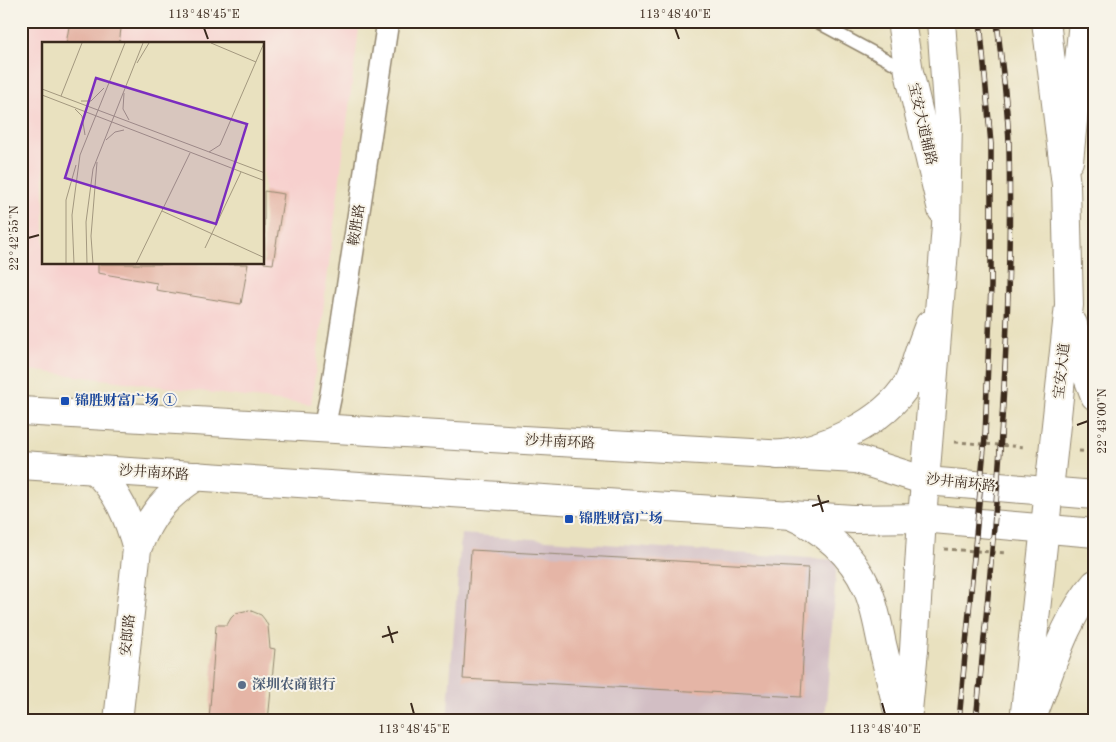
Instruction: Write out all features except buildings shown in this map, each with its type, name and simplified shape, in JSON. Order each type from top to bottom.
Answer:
[{"type":"main road","name":"宝安大道辅路","points":[[900,21],[909,72],[946,226]]},
{"type":"main road","points":[[907,721],[946,226],[948,120],[940,21]]},
{"type":"main road","name":"宝安大道","points":[[1024,721],[1069,305],[1066,185],[1046,21]]},
{"type":"main road","points":[[1066,185],[1083,21]]},
{"type":"main road","points":[[777,455],[800,451],[825,443],[853,431],[878,416],[908,382],[941,293]]},
{"type":"main road","points":[[1069,305],[1085,370],[1095,396]]},
{"type":"main road","name":"沙井南环路","points":[[21,411],[856,459],[926,481],[1095,495]]},
{"type":"main road","name":"沙井南环路","points":[[21,465],[853,519],[922,518],[1095,533]]},
{"type":"main road","name":"安郎路","points":[[94,470],[106,480],[116,494],[129,522],[137,549]]},
{"type":"main road","name":"安郎路","points":[[118,721],[137,549],[144,530],[167,497],[197,476]]},
{"type":"main road","points":[[788,514],[803,520],[829,538],[841,549],[860,575],[873,604],[900,721]]},
{"type":"main road","points":[[1031,721],[1067,626],[1082,599],[1095,584]]},
{"type":"street","name":"鞍胜路","points":[[324,428],[331,394],[388,21]]},
{"type":"lane","points":[[815,21],[909,72]]},
{"type":"path","points":[[956,442],[1026,447]]},
{"type":"path","points":[[1079,451],[1095,452]]},
{"type":"path","points":[[943,548],[1006,553]]},
{"type":"shaded area","points":[[21,21],[360,21],[311,405],[21,369]]},
{"type":"shaded area","points":[[461,534],[837,560],[825,721],[447,721]]},
{"type":"railway","points":[[959,721],[985,437],[991,286],[991,144],[980,21]]},
{"type":"railway","points":[[976,721],[996,506],[1008,290],[1009,145],[997,21]]},
{"type":"place","name":"锦胜财富广场 ①","points":[[65,401]]},
{"type":"place","name":"锦胜财富广场","points":[[569,519]]},
{"type":"place","name":"深圳农商银行","points":[[242,685]]}]
